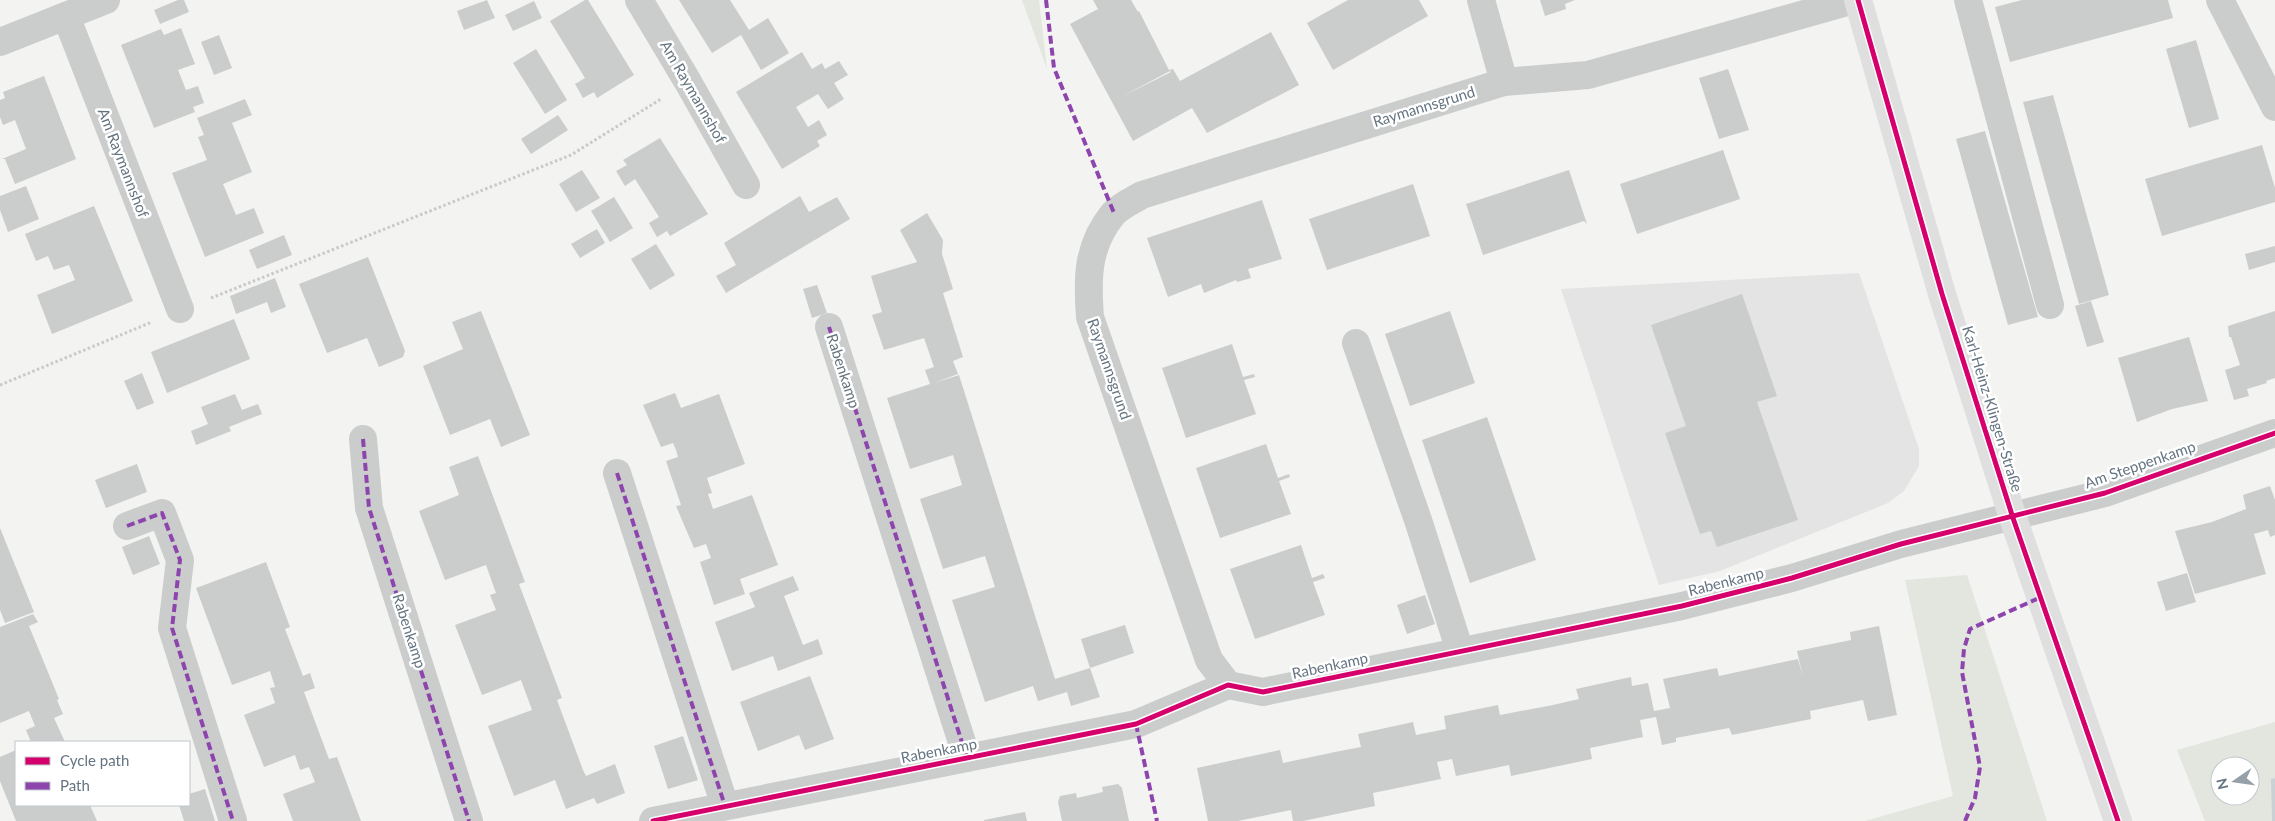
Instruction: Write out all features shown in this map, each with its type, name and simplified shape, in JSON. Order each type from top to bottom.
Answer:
[{"type":"main road","name":"Karl-Heinz-Klingen-Straße","points":[[1856,0],[1942,294],[2013,518],[2118,821]]},
{"type":"street","points":[[0,42],[106,0]]},
{"type":"street","name":"Am Raymannshof","points":[[639,0],[746,185]]},
{"type":"street","points":[[1481,0],[1504,82]]},
{"type":"street","name":"Raymannsgrund","points":[[1228,685],[1209,660],[1090,317],[1087,278],[1094,244],[1114,213],[1142,195],[1504,82],[1588,75],[1856,0]]},
{"type":"street","points":[[1968,0],[2050,305]]},
{"type":"street","points":[[2220,0],[2275,107]]},
{"type":"street","name":"Am Raymannshof","points":[[66,16],[180,310]]},
{"type":"street","name":"Rabenkamp","points":[[829,327],[967,758]]},
{"type":"street","points":[[1356,343],[1419,523],[1460,652]]},
{"type":"street","name":"Am Steppenkamp","points":[[2013,518],[2105,493],[2275,433]]},
{"type":"street","name":"Rabenkamp","points":[[363,439],[370,508],[470,821]]},
{"type":"street","points":[[617,474],[725,806]]},
{"type":"street","points":[[127,526],[162,513],[180,560],[172,628],[233,821]]},
{"type":"street","name":"Rabenkamp","points":[[653,821],[1136,724],[1228,685],[1263,692],[1682,606],[1792,578],[1901,544],[2013,518]]},
{"type":"path","points":[[0,385],[180,310],[571,155],[688,82]]},
{"type":"shaded area","points":[[1022,0],[1039,0],[1047,69]]},
{"type":"shaded area","points":[[1859,273],[1919,449],[1919,466],[1904,491],[1888,503],[1720,571],[1659,585],[1561,289]]},
{"type":"shaded area","points":[[1967,575],[2047,821],[1865,821],[1953,796],[1905,580]]},
{"type":"shaded area","points":[[2275,722],[2275,821],[2205,821],[2177,750]]},
{"type":"shaded area","points":[[2275,778],[2275,821],[2272,821],[2271,779]]},
{"type":"building","points":[[178,0],[184,0],[189,12],[160,24],[154,10]]},
{"type":"building","points":[[487,0],[495,18],[464,30],[457,11]]},
{"type":"building","points":[[588,0],[634,75],[597,98],[594,92],[583,98],[575,84],[585,78],[550,21]]},
{"type":"building","points":[[679,0],[730,0],[749,30],[768,18],[789,53],[761,70],[741,35],[712,53]]},
{"type":"building","points":[[1093,0],[1131,0],[1139,11],[1169,70],[1173,69],[1180,81],[1271,32],[1299,85],[1207,133],[1192,108],[1133,141],[1070,24],[1098,9]],"holes":[[[1170,71],[1171,72],[1121,97]]]},
{"type":"building","points":[[1348,0],[1419,0],[1428,16],[1333,70],[1307,23]]},
{"type":"building","points":[[1540,0],[1575,0],[1565,4],[1566,9],[1545,16]]},
{"type":"building","points":[[2022,0],[2168,0],[2173,18],[2010,62],[1995,7]]},
{"type":"building","points":[[534,1],[542,18],[513,31],[505,15]]},
{"type":"building","points":[[181,28],[195,64],[178,70],[186,90],[198,86],[204,103],[193,107],[195,112],[154,128],[121,45],[161,29],[164,35]]},
{"type":"building","points":[[219,35],[232,68],[214,75],[201,42]]},
{"type":"building","points":[[2196,40],[2219,119],[2189,128],[2166,49]]},
{"type":"building","points":[[536,49],[567,100],[545,114],[513,63]]},
{"type":"building","points":[[802,52],[812,69],[822,63],[825,69],[839,61],[848,75],[834,83],[844,99],[828,109],[818,94],[796,107],[808,127],[819,120],[827,135],[817,141],[820,146],[782,169],[736,92]]},
{"type":"building","points":[[1728,69],[1749,130],[1719,139],[1699,78]]},
{"type":"building","points":[[44,76],[76,159],[15,184],[5,159],[2,159],[26,149],[15,120],[3,125],[0,117],[0,100],[5,98],[3,92]]},
{"type":"building","points":[[2053,95],[2109,295],[2079,304],[2023,102]]},
{"type":"building","points":[[245,99],[252,115],[232,123],[252,172],[223,184],[236,215],[254,208],[264,233],[205,257],[172,173],[207,160],[198,137],[204,135],[197,118]]},
{"type":"building","points":[[558,115],[568,130],[531,154],[521,139]]},
{"type":"building","points":[[1985,131],[2038,317],[2008,325],[1956,139]]},
{"type":"building","points":[[660,138],[708,214],[670,236],[667,231],[657,237],[649,223],[659,217],[635,179],[625,186],[616,171],[627,165],[623,160]]},
{"type":"building","points":[[2262,145],[2275,188],[2275,202],[2162,236],[2145,179]]},
{"type":"building","points":[[1723,150],[1740,199],[1637,234],[1620,184]]},
{"type":"building","points":[[582,170],[600,198],[576,212],[559,184]]},
{"type":"building","points":[[1569,170],[1587,224],[1584,221],[1483,255],[1466,204]]},
{"type":"building","points":[[1413,184],[1430,236],[1327,270],[1309,219]]},
{"type":"building","points":[[26,186],[39,219],[8,232],[0,210],[0,196]]},
{"type":"building","points":[[800,196],[809,212],[837,197],[850,219],[726,293],[716,276],[736,265],[724,243]]},
{"type":"building","points":[[614,197],[633,228],[610,242],[591,211]]},
{"type":"building","points":[[1262,200],[1282,259],[1248,269],[1251,278],[1237,282],[1236,280],[1204,293],[1201,284],[1168,297],[1147,238]]},
{"type":"building","points":[[94,206],[133,301],[52,334],[37,295],[75,280],[69,265],[54,270],[48,256],[36,261],[25,234]]},
{"type":"building","points":[[927,213],[943,240],[942,254],[953,289],[943,293],[963,357],[953,361],[958,374],[934,383],[959,375],[1055,679],[1090,668],[1100,697],[1071,706],[1067,692],[1038,701],[1033,686],[985,702],[952,600],[995,587],[985,556],[943,569],[920,499],[962,485],[953,455],[910,469],[887,398],[930,384],[925,370],[934,367],[924,338],[884,350],[872,315],[882,312],[871,276],[917,262],[900,230]]},
{"type":"building","points":[[597,229],[605,243],[580,258],[571,244]]},
{"type":"building","points":[[284,235],[292,255],[257,269],[249,250]]},
{"type":"building","points":[[656,244],[675,275],[650,290],[631,259]]},
{"type":"building","points":[[2275,246],[2275,262],[2249,270],[2245,254]]},
{"type":"building","points":[[368,257],[405,351],[403,357],[379,367],[367,338],[327,353],[299,284]]},
{"type":"building","points":[[275,278],[286,307],[271,313],[267,302],[236,314],[230,296]]},
{"type":"building","points":[[817,285],[827,313],[812,318],[803,289]]},
{"type":"building","points":[[1742,294],[1777,396],[1757,402],[1798,520],[1717,547],[1711,531],[1700,534],[1665,433],[1686,426],[1651,325]]},
{"type":"building","points":[[2091,301],[2104,342],[2087,347],[2075,306]]},
{"type":"building","points":[[481,311],[530,435],[501,447],[490,419],[450,435],[423,366],[463,349],[452,322]]},
{"type":"building","points":[[1450,311],[1475,383],[1410,406],[1385,334]]},
{"type":"building","points":[[2275,311],[2275,378],[2266,381],[2267,383],[2247,389],[2249,396],[2234,400],[2225,370],[2240,365],[2231,337],[2229,337],[2228,326]]},
{"type":"building","points":[[234,319],[250,359],[167,393],[151,352]]},
{"type":"building","points":[[2189,337],[2208,401],[2172,409],[2137,422],[2118,358]]},
{"type":"building","points":[[1232,344],[1243,377],[1254,374],[1255,377],[1244,380],[1256,414],[1186,438],[1162,368]]},
{"type":"building","points":[[142,373],[154,403],[137,410],[124,381]]},
{"type":"building","points":[[675,393],[681,408],[719,394],[745,464],[707,478],[712,493],[708,494],[713,509],[752,495],[778,565],[740,579],[745,594],[714,605],[700,562],[711,558],[706,544],[694,548],[676,506],[681,505],[666,461],[678,457],[676,450],[673,443],[661,447],[643,405]]},
{"type":"building","points":[[235,394],[242,410],[258,404],[262,414],[229,427],[231,431],[196,445],[191,431],[208,424],[201,407]]},
{"type":"building","points":[[1487,417],[1536,560],[1470,583],[1422,440]]},
{"type":"building","points":[[1266,444],[1278,478],[1289,474],[1290,477],[1279,481],[1291,514],[1220,538],[1196,468]]},
{"type":"building","points":[[478,456],[525,582],[519,584],[562,698],[557,700],[583,770],[586,776],[615,764],[625,793],[597,804],[594,798],[566,809],[555,780],[514,796],[488,726],[532,710],[521,680],[482,695],[455,625],[496,610],[490,595],[496,593],[486,565],[445,580],[419,511],[459,495],[449,467]]},
{"type":"building","points":[[137,464],[147,492],[106,508],[95,480]]},
{"type":"building","points":[[2270,486],[2275,500],[2275,535],[2270,537],[2268,530],[2254,534],[2266,574],[2195,594],[2175,531],[2212,522],[2246,509],[2243,495]]},
{"type":"building","points":[[0,528],[34,612],[5,623],[0,610]]},
{"type":"building","points":[[149,536],[160,564],[133,575],[122,547]]},
{"type":"building","points":[[1301,545],[1312,578],[1323,574],[1325,578],[1313,582],[1325,615],[1255,639],[1230,569]]},
{"type":"building","points":[[266,562],[290,627],[285,629],[303,676],[310,673],[315,688],[304,692],[329,759],[337,757],[361,821],[293,821],[283,794],[315,782],[309,767],[300,770],[295,755],[264,767],[244,715],[275,703],[270,688],[275,687],[270,671],[232,685],[196,588]]},
{"type":"building","points":[[2187,573],[2196,602],[2166,611],[2157,582]]},
{"type":"building","points":[[793,576],[799,590],[784,596],[803,645],[818,639],[823,654],[778,671],[773,656],[732,671],[715,622],[755,607],[749,593]]},
{"type":"building","points":[[1425,595],[1435,624],[1407,634],[1397,605]]},
{"type":"building","points":[[33,614],[38,622],[29,626],[59,699],[57,700],[63,714],[54,718],[65,741],[31,741],[26,730],[35,726],[29,711],[0,723],[0,627]]},
{"type":"building","points":[[1125,625],[1134,653],[1090,668],[1081,639]]},
{"type":"building","points":[[1879,626],[1897,715],[1868,721],[1863,700],[1810,711],[1811,719],[1732,735],[1729,728],[1676,738],[1676,742],[1662,745],[1656,717],[1640,720],[1643,737],[1590,748],[1592,759],[1511,776],[1509,765],[1456,776],[1452,759],[1437,762],[1441,779],[1373,793],[1375,806],[1303,821],[1293,821],[1291,810],[1238,821],[1208,821],[1197,768],[1280,750],[1283,763],[1361,747],[1358,734],[1413,722],[1416,735],[1446,729],[1444,716],[1498,705],[1500,715],[1553,705],[1579,699],[1576,689],[1631,677],[1632,686],[1648,683],[1654,711],[1670,708],[1663,679],[1717,668],[1719,676],[1798,659],[1803,677],[1797,651],[1851,640],[1850,632]]},
{"type":"building","points":[[810,676],[834,739],[805,750],[799,735],[758,751],[740,702]]},
{"type":"building","points":[[683,736],[698,780],[668,789],[654,746]]},
{"type":"building","points":[[15,750],[15,806],[90,806],[97,821],[16,821],[0,781],[0,757]]},
{"type":"building","points":[[1118,784],[1122,788],[1129,821],[1062,821],[1058,802],[1060,796],[1076,793],[1077,798],[1103,792],[1102,787]]},
{"type":"building","points":[[205,789],[215,821],[184,821],[179,806],[190,806],[190,794]]},
{"type":"building","points":[[1025,812],[1027,821],[984,821],[984,820]]},
{"type":"marked path","points":[[1046,0],[1054,68],[1114,213]]},
{"type":"marked path","points":[[829,327],[967,758]]},
{"type":"marked path","points":[[363,439],[369,508],[469,821]]},
{"type":"marked path","points":[[617,473],[725,806]]},
{"type":"marked path","points":[[127,526],[162,513],[180,560],[172,628],[233,821]]},
{"type":"marked path","points":[[1965,821],[1975,798],[1980,767],[1962,672],[1964,649],[1970,629],[2039,598]]},
{"type":"marked path","points":[[1136,724],[1157,821]]},
{"type":"cycle path","points":[[1858,0],[1942,294],[2013,518],[2118,821]]},
{"type":"cycle path","points":[[653,821],[1136,724],[1228,685],[1263,692],[1682,606],[1792,578],[1901,544],[2105,493],[2275,433]]}]
